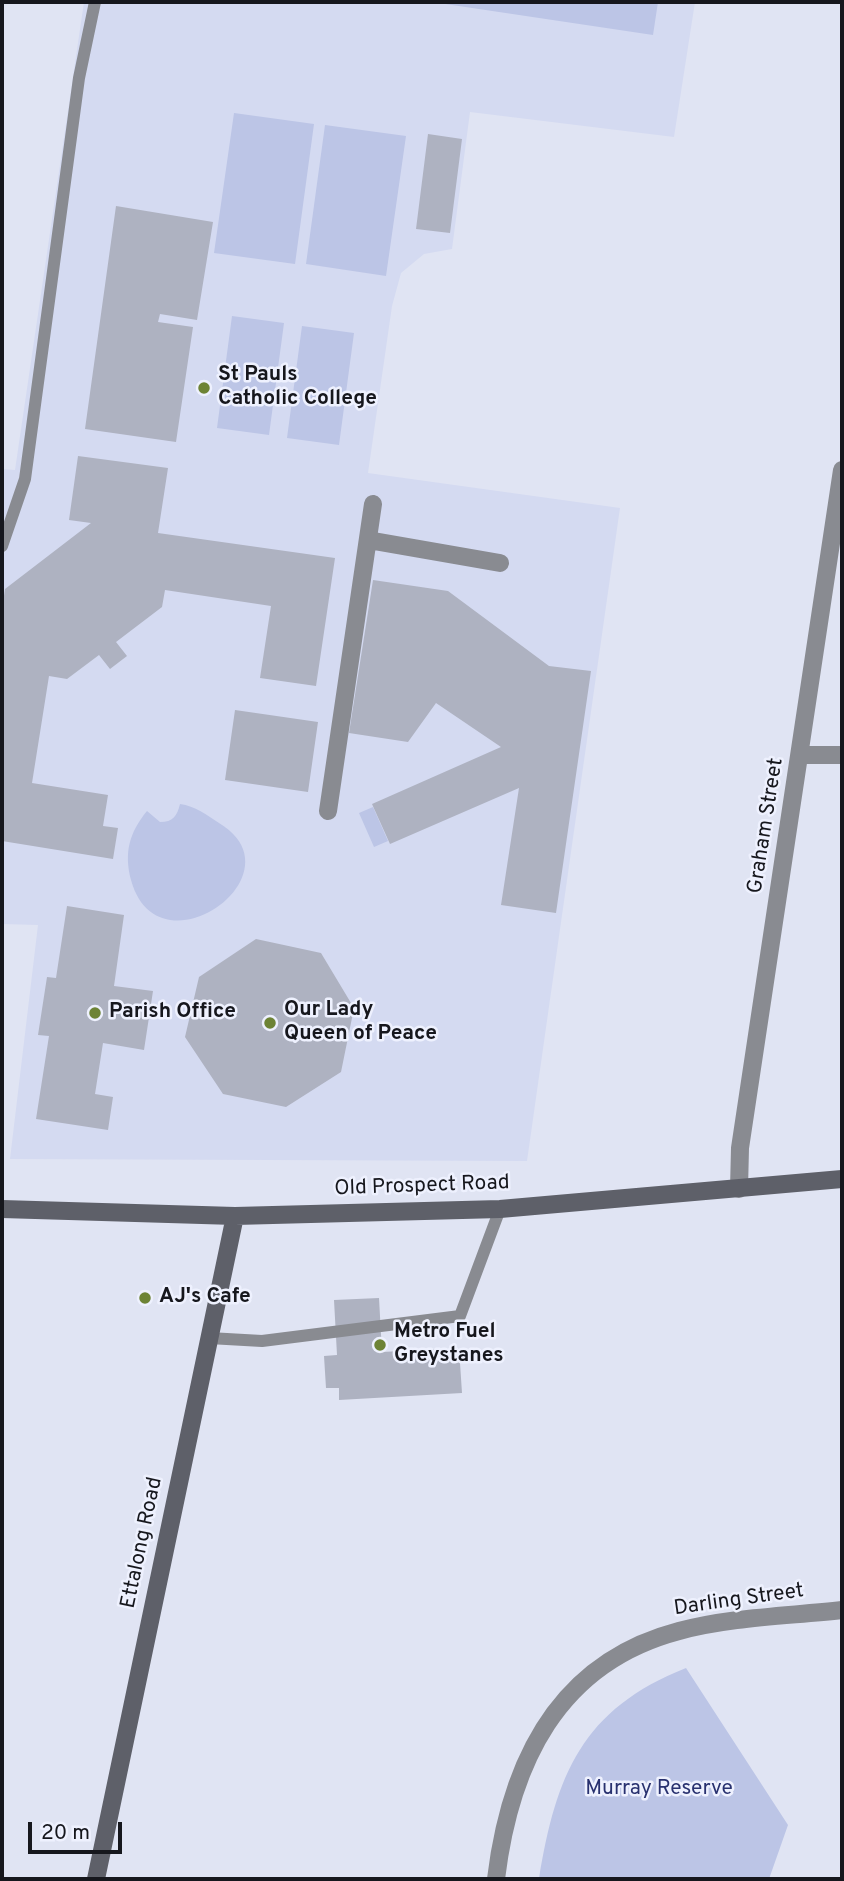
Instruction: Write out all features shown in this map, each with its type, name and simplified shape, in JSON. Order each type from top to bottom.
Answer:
[{"type":"main road","name":"Old Prospect Road","points":[[2,1209],[235,1216],[500,1209],[842,1179]]},
{"type":"main road","name":"Ettalong Road","points":[[96,1879],[235,1216]]},
{"type":"street","name":"Graham Street","points":[[738,1189],[740,1148],[842,470]]},
{"type":"street","points":[[328,811],[373,504]]},
{"type":"street","points":[[368,540],[500,563]]},
{"type":"street","points":[[800,755],[842,755]]},
{"type":"street","name":"Darling Street","points":[[496,1879],[510,1809],[529,1753],[551,1716],[567,1696],[604,1665],[644,1644],[679,1631],[842,1610]]},
{"type":"lane","points":[[2,546],[24,479],[79,78],[95,2]]},
{"type":"lane","points":[[209,1338],[262,1341],[460,1316],[500,1209]]},
{"type":"shaded area","name":"St Pauls Catholic College","points":[[84,2],[695,2],[674,137],[470,112],[452,249],[424,254],[401,273],[392,306],[368,473],[620,508],[527,1161],[10,1159],[38,925],[2,924],[2,469],[15,470]]},
{"type":"green space","points":[[432,2],[658,2],[653,35]]},
{"type":"green space","points":[[234,113],[314,124],[295,264],[214,253]]},
{"type":"green space","points":[[325,125],[406,136],[386,276],[306,264]]},
{"type":"green space","points":[[232,316],[284,323],[269,435],[217,428]]},
{"type":"green space","points":[[302,326],[354,333],[339,445],[287,438]]},
{"type":"green space","points":[[180,804],[210,817],[241,844],[245,867],[236,889],[217,907],[193,918],[168,920],[146,908],[131,880],[128,852],[132,835],[147,811],[160,822],[164,822],[174,818]]},
{"type":"green space","points":[[373,807],[388,841],[374,847],[359,813]]},
{"type":"green space","name":"Murray Reserve","points":[[686,1668],[788,1825],[769,1879],[539,1879],[555,1808],[566,1777],[580,1750],[598,1725],[622,1704],[651,1685]]},
{"type":"building","points":[[428,134],[462,139],[450,233],[416,229]]},
{"type":"building","points":[[116,206],[213,222],[197,320],[160,314],[158,322],[193,327],[176,442],[85,429]]},
{"type":"building","points":[[78,456],[168,468],[158,533],[335,558],[316,686],[260,678],[271,606],[165,590],[162,607],[116,642],[127,656],[110,669],[99,655],[67,679],[49,676],[32,783],[108,795],[103,826],[118,828],[113,859],[2,841],[2,609],[5,589],[91,523],[69,520]]},
{"type":"building","points":[[373,580],[448,591],[549,666],[591,671],[556,913],[501,905],[519,788],[390,844],[372,804],[501,747],[436,703],[408,742],[349,733]]},
{"type":"building","points":[[235,710],[318,722],[308,792],[225,780]]},
{"type":"building","name":"Parish Office","points":[[67,906],[124,915],[114,986],[153,991],[144,1050],[103,1043],[95,1094],[113,1097],[108,1130],[36,1119],[49,1036],[38,1035],[47,977],[56,978]]},
{"type":"building","name":"Our Lady Queen of Peace","points":[[256,939],[321,953],[354,1008],[341,1072],[286,1107],[223,1094],[185,1037],[199,977]]},
{"type":"building","points":[[379,1298],[382,1352],[459,1348],[462,1393],[339,1400],[339,1388],[326,1388],[324,1356],[337,1355],[334,1300]]},
{"type":"place","name":"St Pauls Catholic College","points":[[204,388]]},
{"type":"place","name":"Parish Office","points":[[95,1013]]},
{"type":"place","name":"Our Lady Queen of Peace","points":[[270,1023]]},
{"type":"place","name":"AJ's Cafe","points":[[145,1298]]},
{"type":"place","name":"Metro Fuel Greystanes","points":[[380,1345]]}]
